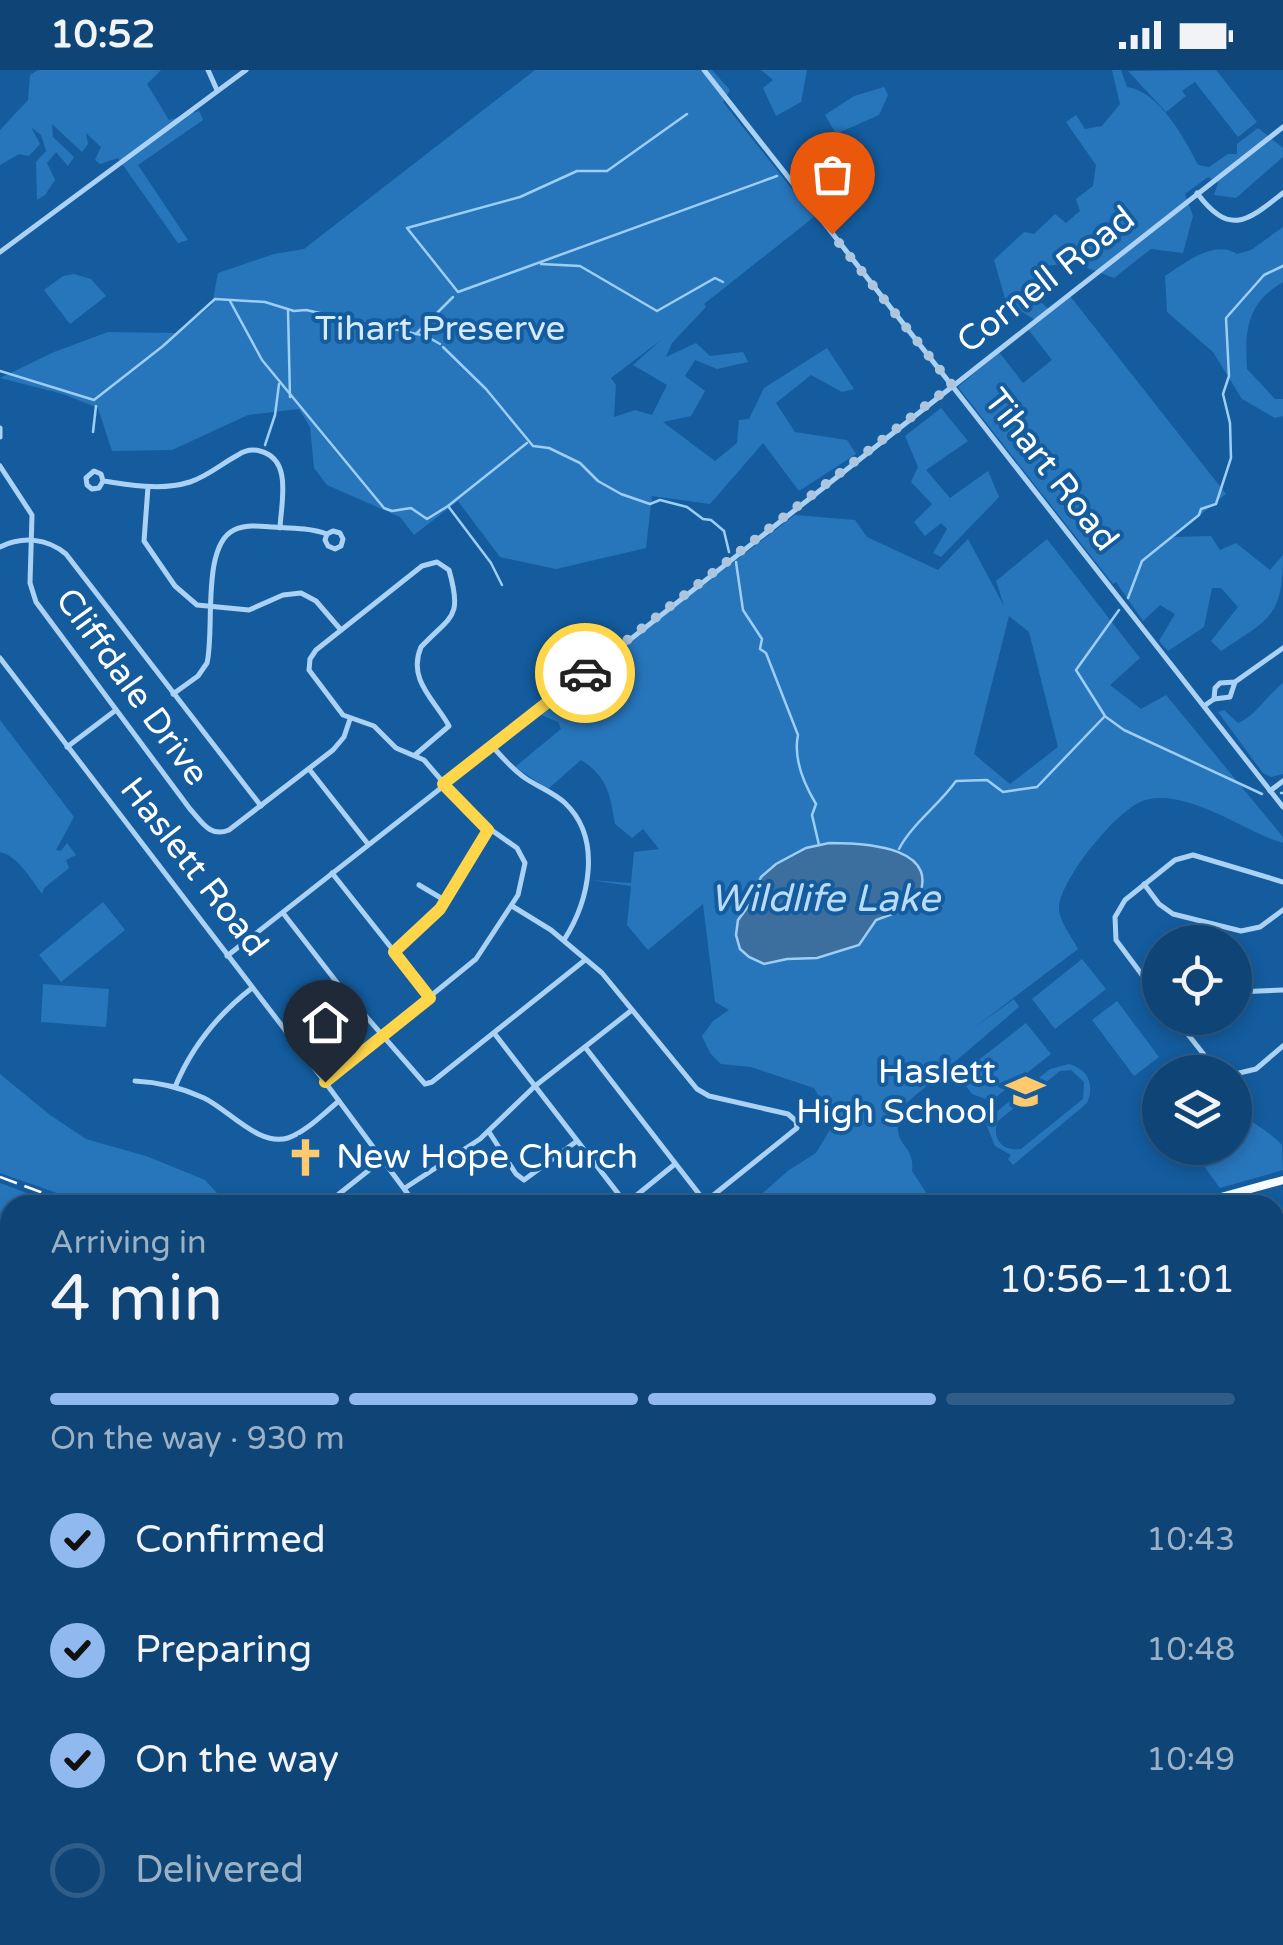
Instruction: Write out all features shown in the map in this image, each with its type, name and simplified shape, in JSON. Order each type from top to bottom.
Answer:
[{"type":"main road","points":[[1228,1195],[1283,1180]]},
{"type":"street","points":[[208,70],[217,91]]},
{"type":"street","points":[[0,252],[246,70]]},
{"type":"street","name":"Tihart Road","points":[[704,70],[1283,807]]},
{"type":"street","name":"Cornell Road","points":[[227,956],[1283,127]]},
{"type":"street","points":[[1197,193],[1217,216],[1235,221],[1251,218],[1283,193]]},
{"type":"street","points":[[0,428],[0,436]]},
{"type":"street","points":[[103,481],[148,487],[193,480],[243,452],[260,451],[274,458],[282,471],[280,528]]},
{"type":"street","name":"Cliffdale Drive","points":[[0,466],[28,506],[33,525],[30,584],[36,602],[202,824],[221,833],[261,806]]},
{"type":"street","points":[[148,487],[143,534],[146,548],[183,595],[197,605],[212,608],[256,609],[283,595],[301,593],[316,600],[341,630]]},
{"type":"street","points":[[173,694],[206,666],[215,554],[223,538],[246,526],[327,534]]},
{"type":"street","points":[[0,547],[32,539],[56,546],[71,559],[261,806],[339,744],[350,719]]},
{"type":"street","points":[[325,1082],[481,954],[512,906],[524,876],[524,858],[512,844],[488,830],[424,760],[396,748],[377,728],[350,719],[332,702],[308,666],[316,650],[426,563],[441,563],[448,570],[455,614],[423,644],[416,661],[422,688],[449,726],[414,754]]},
{"type":"street","points":[[1214,698],[1220,683],[1235,682],[1283,648]]},
{"type":"street","name":"Haslett Road","points":[[0,658],[410,1195]]},
{"type":"street","points":[[1204,706],[1214,698],[1230,697],[1235,682]]},
{"type":"street","points":[[66,747],[116,710]]},
{"type":"street","points":[[492,746],[520,774],[565,804],[582,830],[588,856],[586,887],[580,910],[564,940]]},
{"type":"street","points":[[309,769],[368,844]]},
{"type":"street","points":[[1270,791],[1283,780]]},
{"type":"street","points":[[394,952],[446,900],[488,830]]},
{"type":"street","points":[[1142,976],[1120,948],[1114,931],[1119,908],[1176,860],[1197,855],[1283,882]]},
{"type":"street","points":[[332,872],[430,998]]},
{"type":"street","points":[[1144,884],[1158,904],[1174,914],[1241,931],[1260,927],[1283,910]]},
{"type":"street","points":[[419,885],[446,900]]},
{"type":"street","points":[[512,906],[564,940],[608,980],[700,1092],[794,1118],[796,1129],[714,1195]]},
{"type":"street","points":[[282,912],[425,1084],[585,960]]},
{"type":"street","points":[[176,1087],[203,1036],[252,988]]},
{"type":"street","points":[[1252,991],[1283,990]]},
{"type":"street","points":[[405,1188],[488,1131],[536,1086],[632,1010]]},
{"type":"street","points":[[494,1032],[618,1195]]},
{"type":"street","points":[[1252,1071],[1283,1046]]},
{"type":"street","points":[[584,1047],[699,1195]]},
{"type":"street","points":[[135,1081],[176,1087],[205,1098],[273,1140],[294,1135],[340,1101]]},
{"type":"street","points":[[488,1131],[518,1177],[527,1180],[577,1140]]},
{"type":"street","points":[[338,1195],[383,1159]]},
{"type":"street","points":[[638,1195],[675,1164]]},
{"type":"green space","points":[[38,70],[161,70],[147,84],[169,120],[199,111],[203,120],[138,165],[188,240],[178,243],[118,158],[100,164],[95,160],[101,147],[86,133],[88,144],[82,152],[52,124],[53,137],[74,157],[68,166],[56,152],[47,163],[55,180],[37,200],[36,162],[46,151],[41,135],[31,127],[40,144],[29,156],[19,154],[0,165],[0,130],[28,100],[30,75]]},
{"type":"green space","name":"Tihart Preserve","points":[[535,70],[712,70],[730,90],[723,102],[814,217],[704,304],[706,307],[672,343],[666,357],[696,343],[710,356],[743,352],[748,362],[717,369],[695,360],[685,376],[705,391],[691,416],[663,422],[715,461],[737,443],[739,420],[749,419],[764,388],[827,348],[854,389],[842,392],[811,375],[776,403],[795,432],[847,440],[856,454],[799,491],[763,443],[710,504],[652,496],[646,548],[556,569],[500,557],[458,501],[414,535],[400,517],[327,485],[314,468],[310,427],[299,409],[248,415],[172,450],[112,451],[98,408],[63,394],[0,378],[108,332],[178,333],[212,305],[218,273],[274,254],[304,249]],"holes":[[[661,340],[633,365],[667,385],[652,415],[635,410],[614,417],[616,385],[611,378]]]},
{"type":"green space","points":[[761,70],[807,70],[801,102],[776,116],[763,88],[773,80]]},
{"type":"green space","points":[[1112,70],[1121,70],[1127,87],[1139,90],[1160,107],[1198,165],[1209,167],[1228,154],[1237,154],[1237,144],[1258,128],[1283,148],[1283,157],[1236,198],[1214,195],[1218,183],[1208,177],[1185,194],[1193,216],[1183,253],[1151,249],[1114,278],[1074,263],[1046,266],[1028,291],[1051,311],[1070,296],[1226,494],[1173,537],[1211,536],[1220,550],[1236,543],[1270,570],[1283,555],[1280,592],[1270,614],[1221,651],[1211,641],[1238,607],[1221,588],[1212,588],[1204,627],[1168,651],[1159,641],[1175,614],[1160,605],[1143,621],[1116,582],[1113,584],[958,387],[999,352],[1023,383],[1052,360],[1028,329],[1037,321],[1006,302],[994,260],[1024,232],[1034,234],[1055,214],[1066,223],[1080,211],[1076,199],[1093,186],[1096,165],[1066,122],[1076,115],[1085,129],[1102,126],[1120,104]]},
{"type":"green space","points":[[1216,70],[1257,122],[1238,137],[1195,82],[1182,91],[1186,96],[1166,112],[1128,71]]},
{"type":"green space","points":[[884,87],[888,95],[879,115],[836,134],[825,115],[854,96]]},
{"type":"green space","points":[[1283,227],[1283,282],[1261,299],[1255,309],[1247,342],[1247,369],[1275,399],[1283,399],[1283,416],[1275,418],[1242,399],[1213,352],[1167,312],[1165,276],[1209,251],[1219,249],[1237,254],[1251,250]]},
{"type":"green space","points":[[74,274],[91,279],[106,296],[70,324],[44,290],[63,276]]},
{"type":"green space","points":[[941,408],[968,441],[926,470],[950,498],[988,471],[999,497],[941,557],[933,553],[947,529],[941,523],[925,536],[914,522],[932,504],[911,482],[918,467],[905,436]]},
{"type":"green space","points":[[795,515],[855,520],[867,537],[938,570],[968,539],[1004,606],[996,581],[1047,539],[1140,658],[1110,685],[1141,709],[1166,695],[1283,837],[1283,843],[1176,799],[1145,800],[1134,806],[1092,846],[1062,895],[1060,913],[1078,949],[971,1030],[1014,999],[1019,1007],[903,1106],[899,1137],[910,1154],[912,1171],[928,1195],[760,1195],[816,1153],[834,1123],[814,1088],[751,1067],[721,1064],[710,1053],[702,1036],[713,1021],[729,1010],[715,1002],[703,904],[648,950],[627,925],[631,886],[590,880],[631,883],[634,852],[659,849],[643,829],[632,838],[615,824],[606,788],[597,773],[581,760],[548,789],[515,767],[561,729],[558,722],[539,714],[548,709],[546,706]],"holes":[[[1009,616],[1029,632],[1058,747],[1010,784],[974,754]]]},
{"type":"green space","points":[[1283,683],[1283,774],[1271,777],[1263,773],[1218,712],[1224,710],[1238,723]]},
{"type":"green space","points":[[0,720],[74,817],[56,850],[61,851],[67,843],[76,855],[66,860],[69,868],[42,894],[18,863],[0,852]]},
{"type":"green space","points":[[103,902],[125,930],[61,982],[39,955]]},
{"type":"green space","points":[[1082,959],[1106,989],[1055,1029],[1032,999]]},
{"type":"green space","points":[[43,984],[109,989],[106,1027],[41,1022]]},
{"type":"green space","points":[[1117,1001],[1158,1055],[1142,1055],[1142,1070],[1134,1076],[1092,1020]]},
{"type":"green space","points":[[1026,1023],[1051,1054],[991,1101],[972,1094],[958,1076]]},
{"type":"green space","points":[[1069,1064],[1081,1070],[1090,1084],[1087,1103],[1013,1165],[1008,1159],[1011,1155],[995,1146],[985,1121],[1050,1069]],"holes":[[[1071,1070],[1084,1082],[1083,1099],[1021,1149],[1008,1148],[997,1138],[998,1121],[1060,1071]]]},
{"type":"green space","points":[[0,1074],[86,1139],[146,1156],[205,1180],[219,1195],[63,1195],[0,1173]]},
{"type":"green space","points":[[1252,1121],[1282,1145],[1283,1170],[1220,1188],[1203,1165],[1252,1165]]},
{"type":"green space","points":[[0,1183],[32,1195],[0,1195]]},
{"type":"water","name":"Wildlife Lake","points":[[829,843],[882,847],[913,860],[921,871],[922,886],[914,906],[876,920],[859,945],[817,958],[764,964],[749,957],[740,949],[736,935],[738,920],[750,904],[761,877],[806,848]]},
{"type":"waterway","points":[[687,114],[607,171],[577,171],[520,197],[407,228],[458,292],[777,176]]},
{"type":"waterway","points":[[541,264],[580,266],[657,311],[715,278],[723,282]]},
{"type":"waterway","points":[[1128,598],[1142,561],[1199,515],[1201,509],[1216,504],[1231,458],[1230,423],[1223,394],[1229,376],[1226,318],[1264,275],[1283,266]]},
{"type":"waterway","points":[[416,334],[453,297]]},
{"type":"waterway","points":[[0,371],[94,400],[215,299],[265,302],[294,311],[306,310],[426,336],[440,344]]},
{"type":"waterway","points":[[230,301],[262,360],[384,508],[411,508],[427,519],[448,506]]},
{"type":"waterway","points":[[288,310],[290,397]]},
{"type":"waterway","points":[[443,347],[486,389],[533,446],[549,448],[580,463],[598,481],[621,494],[650,504],[660,500],[687,507],[724,531],[729,552]]},
{"type":"waterway","points":[[265,445],[275,415],[279,384]]},
{"type":"waterway","points":[[93,432],[96,406]]},
{"type":"waterway","points":[[502,585],[491,563],[448,506],[527,443]]},
{"type":"waterway","points":[[736,562],[743,610],[762,639],[760,649],[766,653],[798,735],[798,762],[816,804],[812,815],[819,845]]},
{"type":"waterway","points":[[899,849],[956,781],[987,780],[1003,792],[1037,787],[1105,716],[1076,670],[1119,610]]},
{"type":"waterway","points":[[1106,717],[1124,730],[1262,794]]},
{"type":"railway","points":[[0,1177],[49,1195]]},
{"type":"way so far","points":[[585,673],[952,385],[832,234]]},
{"type":"place","name":"Haslett High School","points":[[1026,1092]]},
{"type":"place","name":"New Hope Church","points":[[306,1157]]},
{"type":"route","points":[[325,1082],[430,998],[394,952],[440,909],[488,830],[443,784],[585,673]]}]
